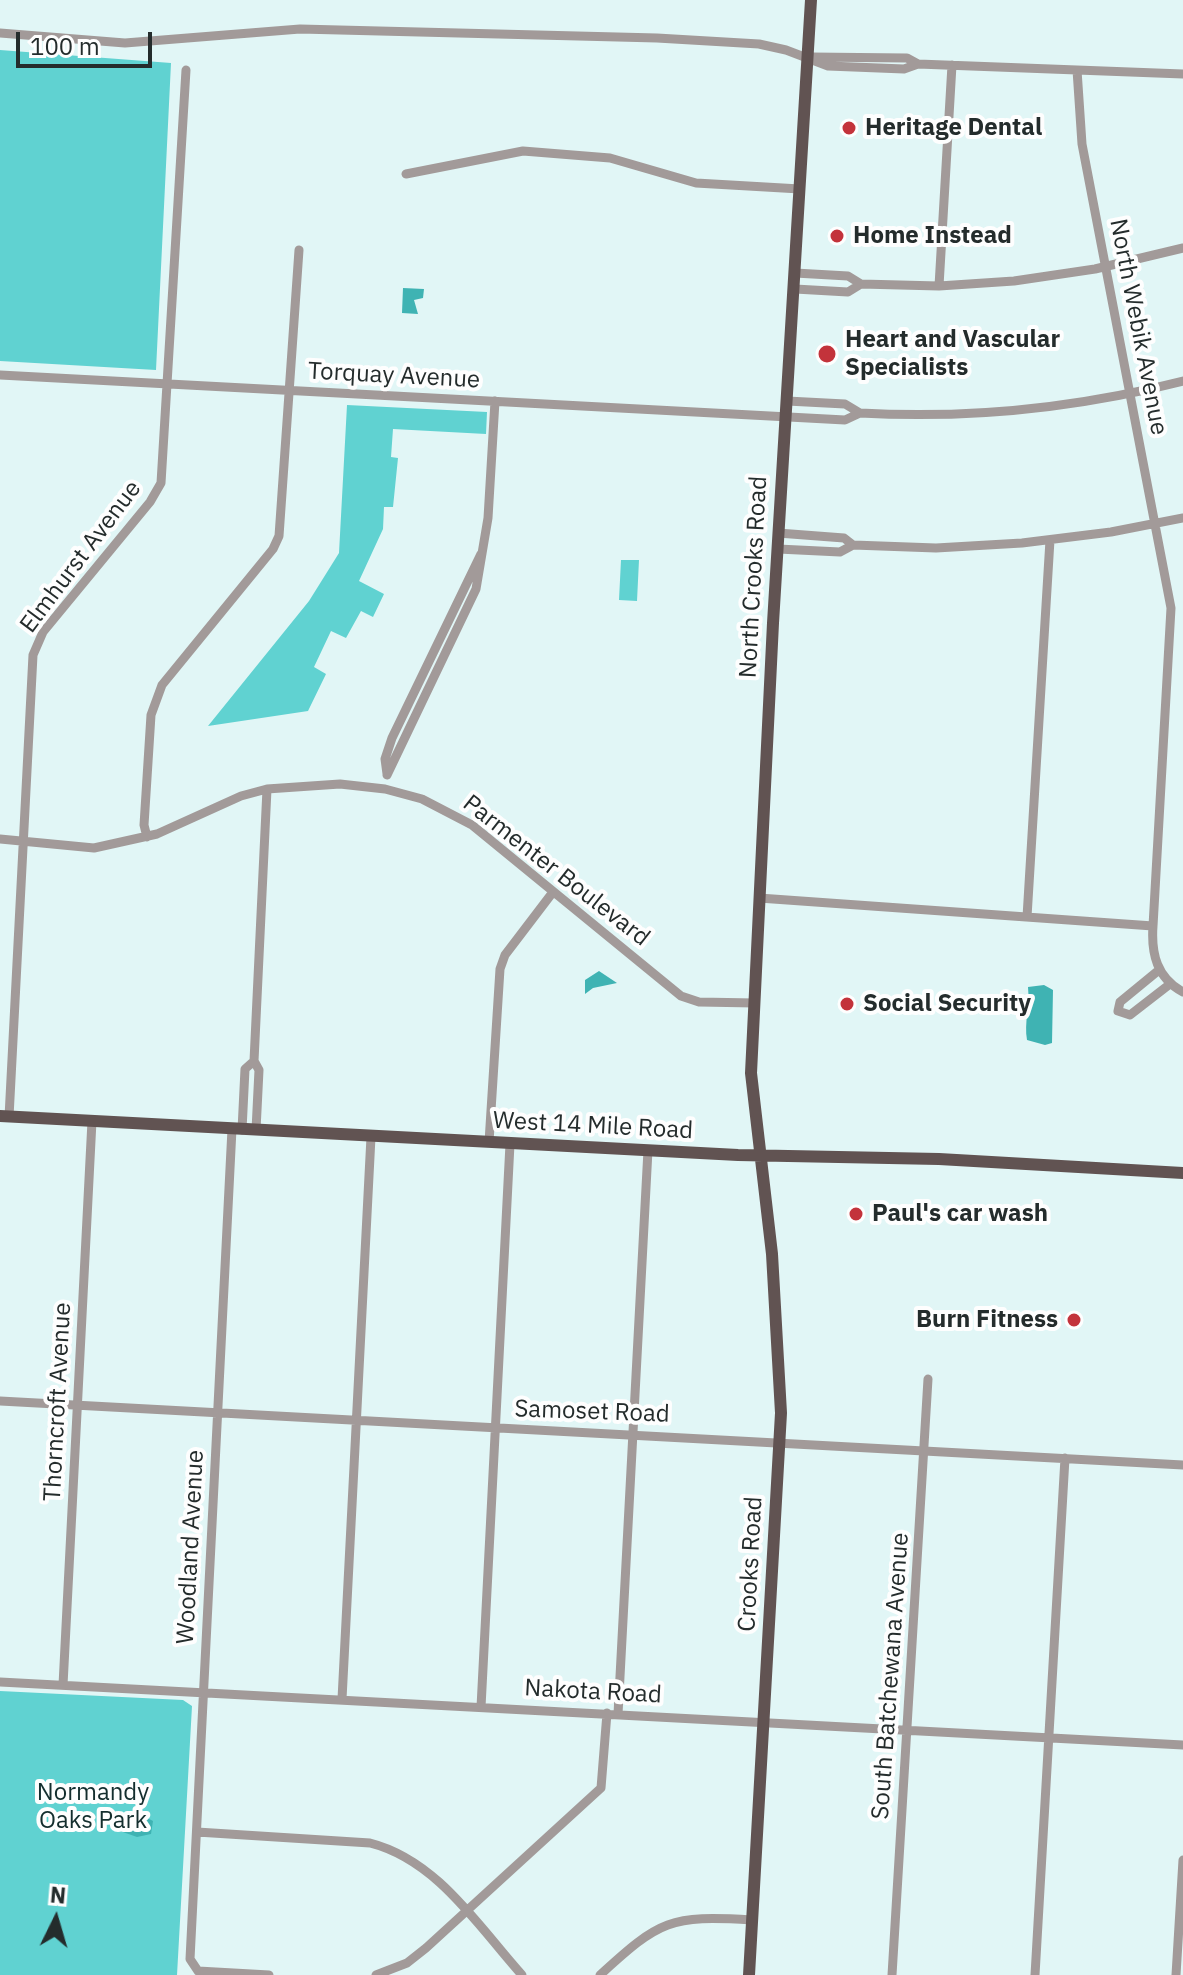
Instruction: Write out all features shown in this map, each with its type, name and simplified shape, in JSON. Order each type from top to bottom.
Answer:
[{"type":"main road","name":"North Crooks Road","points":[[759,1156],[751,1082],[759,898],[811,0]]},
{"type":"main road","name":"West 14 Mile Road","points":[[5,1117],[759,1156],[939,1159],[1183,1173]]},
{"type":"main road","name":"Crooks Road","points":[[749,1975],[780,1381],[772,1254],[759,1156]]},
{"type":"street","points":[[0,33],[125,43],[300,29],[657,38],[744,42],[807,57],[907,58],[918,64],[1183,74]]},
{"type":"street","points":[[939,286],[952,65]]},
{"type":"street","name":"Elmhurst Avenue","points":[[5,1117],[36,647],[43,632],[158,492],[163,472],[186,70]]},
{"type":"street","name":"North Webik Avenue","points":[[1077,70],[1079,124],[1171,621],[1153,926],[1153,954],[1159,970]]},
{"type":"street","points":[[406,174],[523,151],[610,158],[696,183],[800,189]]},
{"type":"street","points":[[795,273],[848,276],[861,284],[939,286],[1014,281],[1106,267],[1183,248]]},
{"type":"street","points":[[147,837],[144,825],[153,704],[162,685],[277,543],[282,521],[299,250]]},
{"type":"street","points":[[795,289],[848,292],[861,284]]},
{"type":"street","name":"Torquay Avenue","points":[[0,375],[845,420],[860,413]]},
{"type":"street","points":[[787,401],[845,404],[860,413],[963,414],[1064,405],[1183,381]]},
{"type":"street","points":[[385,789],[387,775],[476,589],[488,518],[495,401]]},
{"type":"street","points":[[778,549],[840,552],[853,545],[936,548],[1050,540],[1183,518]]},
{"type":"street","points":[[778,533],[844,538],[853,545]]},
{"type":"street","points":[[1027,917],[1050,540]]},
{"type":"street","name":"Parmenter Boulevard","points":[[0,839],[79,849],[147,837],[241,796],[267,789],[340,784],[385,789],[422,799],[472,825],[681,996],[699,1002],[755,1003]]},
{"type":"street","name":"Woodland Avenue","points":[[256,1130],[259,1070],[254,1061],[267,789]]},
{"type":"street","points":[[489,1142],[500,969],[505,955],[553,892]]},
{"type":"street","points":[[759,898],[1153,926]]},
{"type":"street","points":[[1170,984],[1130,1015],[1118,1011],[1120,1002],[1159,970],[1170,984],[1183,992]]},
{"type":"street","name":"Woodland Avenue","points":[[254,1061],[245,1069],[237,1129],[218,1413],[192,1966],[198,1971],[269,1975]]},
{"type":"street","name":"Thorncroft Avenue","points":[[63,1685],[92,1121]]},
{"type":"street","points":[[342,1699],[371,1137]]},
{"type":"street","points":[[481,1707],[510,1144]]},
{"type":"street","points":[[376,1975],[407,1963],[601,1788],[612,1713],[633,1434],[648,1150]]},
{"type":"street","name":"South Batchewana Avenue","points":[[892,1975],[928,1379]]},
{"type":"street","name":"Samoset Road","points":[[0,1401],[1183,1465]]},
{"type":"street","points":[[1035,1975],[1065,1458]]},
{"type":"street","name":"Nakota Road","points":[[0,1682],[1183,1745]]},
{"type":"street","points":[[197,1832],[370,1843],[388,1848],[424,1867],[522,1975]]},
{"type":"street","points":[[1176,1975],[1183,1860]]},
{"type":"street","points":[[600,1975],[642,1937],[668,1923],[698,1917],[752,1920]]},
{"type":"green space","points":[[0,50],[171,63],[156,370],[0,361]]},
{"type":"green space","points":[[347,405],[487,412],[486,434],[393,429],[391,457],[398,458],[393,507],[384,507],[383,529],[359,581],[384,594],[373,617],[361,611],[346,638],[331,631],[314,667],[326,674],[308,711],[208,726],[309,601],[339,553]]},
{"type":"green space","points":[[621,560],[639,560],[637,601],[619,600]]},
{"type":"green space","name":"Normandy Oaks Park","points":[[0,1691],[183,1700],[192,1706],[177,1975],[0,1975]]},
{"type":"shaded area","points":[[403,288],[424,289],[423,298],[414,300],[418,314],[402,313]]},
{"type":"shaded area","points":[[599,971],[617,983],[593,988],[585,994],[585,980]]},
{"type":"shaded area","points":[[1044,985],[1053,990],[1052,1043],[1045,1045],[1027,1040],[1026,1034],[1028,987]]},
{"type":"shaded area","points":[[134,1811],[153,1821],[151,1834],[137,1837],[120,1831],[117,1821],[125,1813]]},
{"type":"place","name":"Heritage Dental","points":[[849,128]]},
{"type":"place","name":"Home Instead","points":[[837,236]]},
{"type":"place","name":"Heart and Vascular Specialists","points":[[827,354]]},
{"type":"place","name":"Social Security","points":[[847,1004]]},
{"type":"place","name":"Paul's car wash","points":[[856,1214]]},
{"type":"place","name":"Burn Fitness","points":[[1074,1320]]}]
